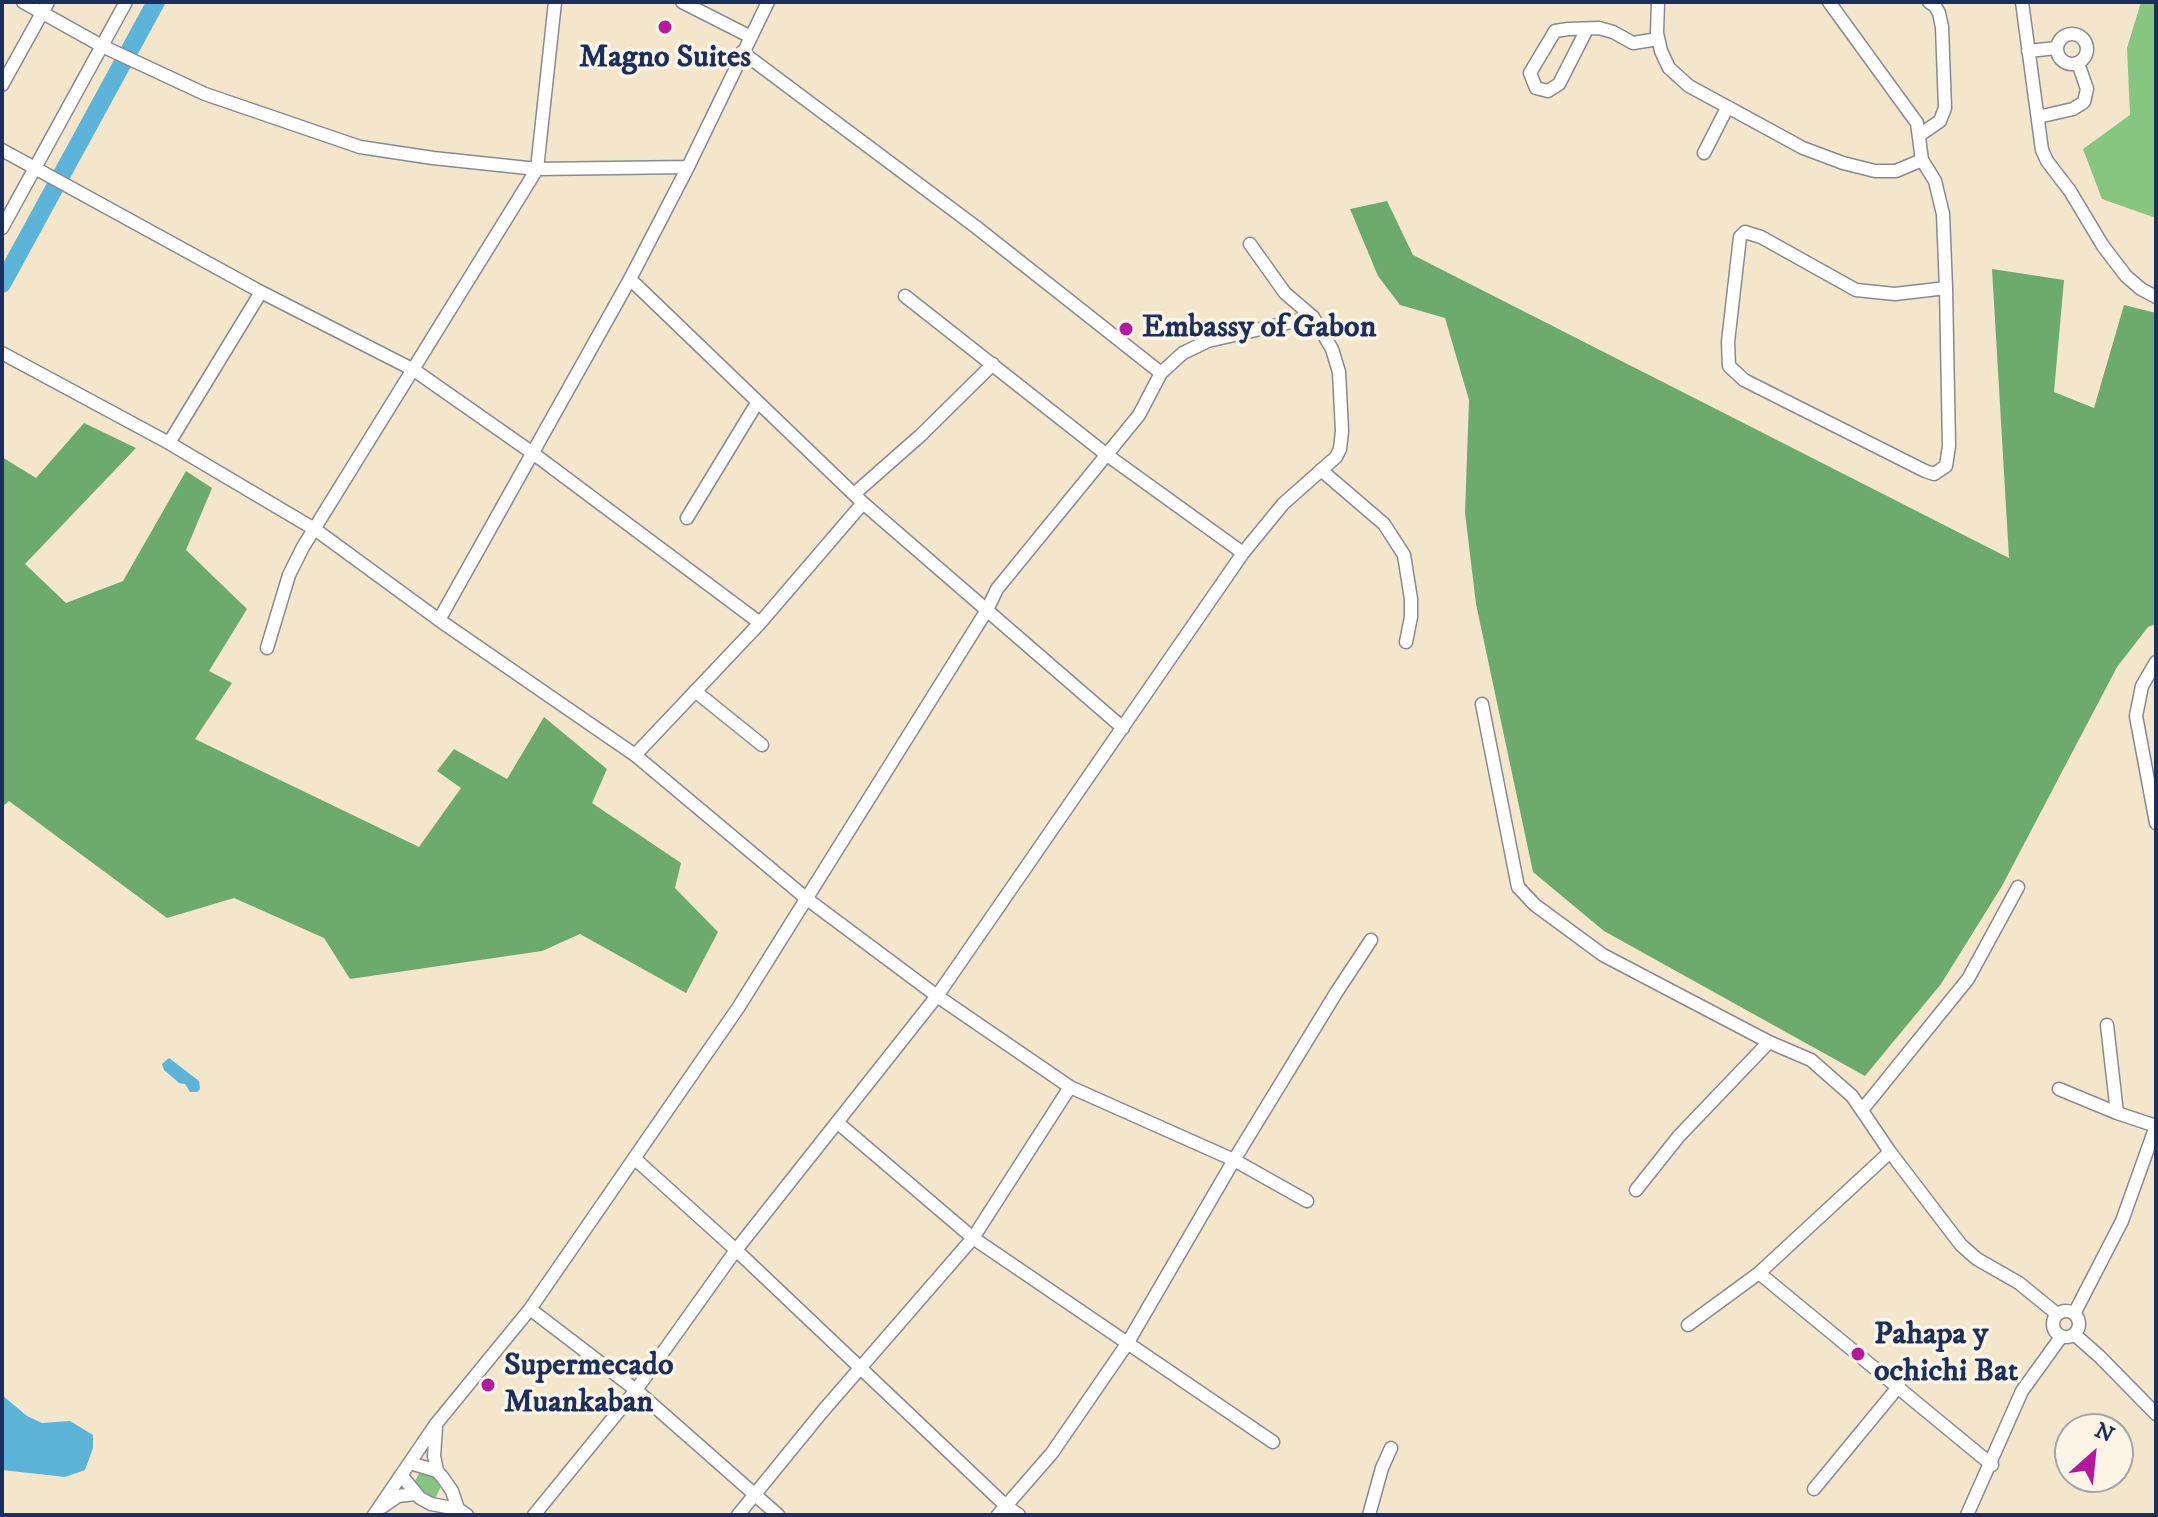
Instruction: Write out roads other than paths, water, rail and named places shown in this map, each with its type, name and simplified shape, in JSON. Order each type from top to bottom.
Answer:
[{"type":"street","points":[[23,2],[45,7],[102,46],[205,94],[360,147],[537,169],[688,167]]},
{"type":"street","points":[[2,228],[126,2]]},
{"type":"street","points":[[267,648],[289,575],[303,547],[537,169],[555,2]]},
{"type":"street","points":[[682,2],[751,37]]},
{"type":"street","points":[[439,620],[630,279],[768,2]]},
{"type":"street","points":[[1658,2],[1658,39],[1669,68],[1689,86],[1803,148],[1843,163],[1875,171],[1896,171],[1922,160]]},
{"type":"street","points":[[1829,2],[1917,123],[1921,134],[1922,160],[1935,181],[1943,214],[1946,288],[1946,466],[1934,474],[1744,380],[1729,366],[1728,342],[1740,237],[1745,232],[1761,237],[1856,290],[1895,294],[1946,288]]},
{"type":"street","points":[[1921,134],[1940,121],[1945,108],[1942,27],[1939,13],[1929,2]]},
{"type":"street","points":[[2022,2],[2042,150],[2103,246],[2126,276],[2156,297]]},
{"type":"street","points":[[2,85],[45,7]]},
{"type":"street","points":[[1587,29],[1559,84],[1543,92],[1536,88],[1530,73],[1555,31],[1599,28],[1633,43],[1658,39]]},
{"type":"street","points":[[2057,48],[2064,35],[2079,35],[2086,42],[2087,52],[2078,63]]},
{"type":"street","points":[[2028,51],[2057,48]]},
{"type":"street","points":[[2057,48],[2063,61],[2078,63]]},
{"type":"street","points":[[742,52],[976,227],[1161,373]]},
{"type":"street","points":[[2038,117],[2073,109],[2084,102],[2087,89],[2078,63]]},
{"type":"street","points":[[1704,153],[1727,108]]},
{"type":"street","points":[[2,150],[261,292],[414,370],[534,454],[760,623]]},
{"type":"street","points":[[534,1515],[636,1390],[736,1250],[937,996],[1243,553],[1283,504],[1340,449],[1342,417],[1339,372],[1332,349],[1313,317],[1285,293],[1250,244]]},
{"type":"street","points":[[630,279],[858,498],[1123,728]]},
{"type":"street","points":[[169,443],[261,292]]},
{"type":"street","points":[[905,296],[1107,455],[1243,553]]},
{"type":"street","points":[[375,1513],[436,1424],[530,1309],[738,1008],[987,610],[997,589],[1139,415],[1161,373],[1183,353],[1208,341],[1313,317]]},
{"type":"street","points":[[2,353],[169,443],[316,530],[439,620],[635,755],[807,899],[937,996],[1070,1087],[1234,1160],[1307,1201]]},
{"type":"street","points":[[635,755],[760,623],[858,498],[993,364]]},
{"type":"street","points":[[687,518],[757,403]]},
{"type":"street","points":[[1321,470],[1384,524],[1400,548],[1408,567],[1411,599],[1406,642]]},
{"type":"street","points":[[2156,662],[2142,686],[2136,716],[2156,823]]},
{"type":"street","points":[[695,691],[762,745]]},
{"type":"street","points":[[1482,704],[1518,887],[1535,905],[1603,955],[1769,1042],[1811,1060],[1852,1096],[1961,1245],[1977,1259],[2019,1283],[2057,1314]]},
{"type":"street","points":[[1862,1110],[1968,979],[2018,887]]},
{"type":"street","points":[[1002,1510],[1052,1453],[1127,1344],[1234,1160],[1371,940]]},
{"type":"street","points":[[2107,1025],[2117,1113]]},
{"type":"street","points":[[1636,1190],[1679,1136],[1769,1042]]},
{"type":"street","points":[[738,1515],[973,1238],[1070,1087]]},
{"type":"street","points":[[2059,1089],[2156,1126],[2122,1221],[2074,1314]]},
{"type":"street","points":[[838,1123],[973,1238],[1273,1442]]},
{"type":"street","points":[[1688,1325],[1759,1273],[1890,1152]]},
{"type":"street","points":[[634,1158],[861,1367],[1002,1510],[1019,1515]]},
{"type":"street","points":[[1759,1273],[1992,1465]]},
{"type":"street","points":[[530,1309],[636,1390],[778,1515]]},
{"type":"street","points":[[1967,1515],[1992,1465],[2022,1391],[2079,1322],[2074,1314],[2065,1311],[2057,1314]]},
{"type":"street","points":[[2057,1314],[2053,1327],[2068,1335],[2156,1414]]},
{"type":"street","points":[[1814,1489],[1899,1386]]},
{"type":"street","points":[[436,1424],[434,1456],[437,1471],[462,1512]]},
{"type":"street","points":[[1369,1515],[1391,1448]]},
{"type":"street","points":[[410,1463],[437,1471]]},
{"type":"street","points":[[401,1475],[415,1494],[431,1504],[462,1512]]},
{"type":"street","points":[[375,1513],[392,1499],[415,1494]]},
{"type":"water","points":[[169,1058],[199,1081],[200,1089],[197,1092],[190,1092],[185,1084],[179,1083],[164,1070],[162,1064]]},
{"type":"water","points":[[2,1395],[27,1416],[42,1423],[70,1421],[93,1435],[93,1448],[85,1470],[65,1477],[2,1470]]},
{"type":"waterway","points":[[2,284],[156,2]]},
{"type":"place","name":"Magno Suites","points":[[665,27]]},
{"type":"place","name":"Embassy of Gabon","points":[[1126,329]]},
{"type":"place","name":"Pahapa y ochichi Bat","points":[[1858,1354]]},
{"type":"place","name":"Supermecado Muankaban","points":[[488,1385]]}]
